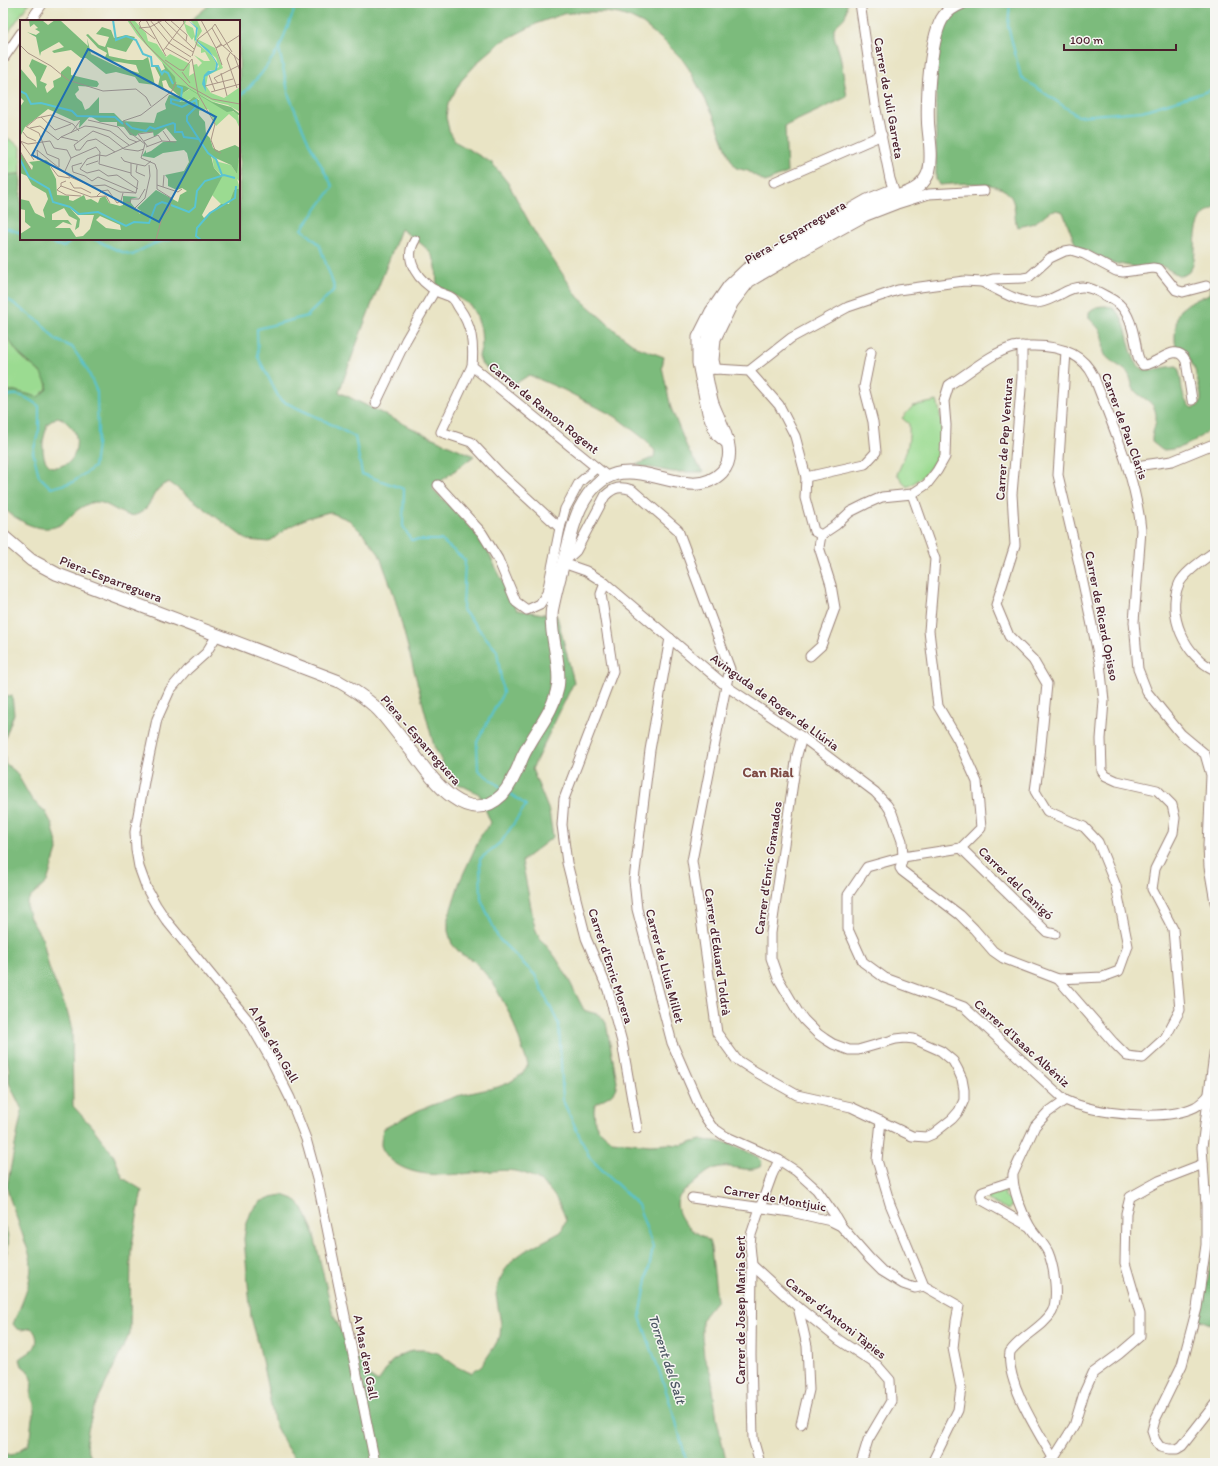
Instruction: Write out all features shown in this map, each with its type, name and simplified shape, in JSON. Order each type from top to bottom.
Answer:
[{"type":"main road","points":[[919,186],[927,177],[930,165],[928,115],[929,86],[935,37],[942,17],[954,5]]},
{"type":"main road","name":"Piera - Esparreguera","points":[[217,635],[330,678],[356,692],[381,713],[442,789],[455,800],[476,806],[484,805],[498,798],[511,782],[532,738],[550,710],[554,700],[559,674],[551,618],[573,526],[580,507],[591,490],[608,477],[628,472],[639,472],[686,483],[703,482],[714,478],[726,466],[728,445],[712,400],[711,370],[705,353],[712,324],[735,289],[746,276],[760,266],[894,192],[906,193],[919,186]]},
{"type":"main road","name":"Piera-Esparreguera","points":[[3,536],[31,560],[57,574],[217,635]]},
{"type":"street","points":[[31,20],[43,3]]},
{"type":"street","name":"Carrer de Juli Garreta","points":[[860,3],[875,105],[894,192]]},
{"type":"street","points":[[3,59],[20,34]]},
{"type":"street","points":[[774,182],[882,135]]},
{"type":"street","points":[[919,186],[929,194]]},
{"type":"street","points":[[984,191],[929,194],[896,204],[866,216],[750,282],[733,304],[716,339],[714,360],[711,370],[749,371],[791,338],[848,307],[898,290],[964,281],[982,282],[993,279],[1029,277],[1057,254],[1065,251],[1071,250],[1084,254],[1116,271],[1123,272],[1153,268],[1159,269],[1176,290],[1180,292],[1206,286]]},
{"type":"street","points":[[728,445],[716,435],[707,413],[697,363],[697,337],[710,311],[728,285],[746,268],[868,199],[894,192]]},
{"type":"street","name":"Carrer de Ramon Rogent","points":[[415,240],[411,246],[410,259],[415,273],[435,290],[452,298],[466,317],[471,332],[473,351],[472,366],[608,477]]},
{"type":"street","points":[[982,282],[1005,294],[1034,303],[1048,301],[1076,287],[1088,287],[1100,292],[1117,303],[1128,314],[1138,356],[1143,365],[1175,352],[1184,357],[1186,361],[1192,400]]},
{"type":"street","points":[[376,403],[406,340],[435,290]]},
{"type":"street","name":"Carrer de Pep Ventura","points":[[899,858],[900,868],[902,871],[960,915],[993,951],[1003,958],[1058,979],[1103,977],[1119,971],[1128,946],[1116,886],[1098,842],[1084,827],[1047,811],[1035,791],[1047,684],[1033,660],[1009,636],[996,605],[1015,545],[1012,494],[1022,377],[1022,346]]},
{"type":"street","name":"Carrer de Pau Claris","points":[[912,494],[926,484],[937,471],[945,458],[946,425],[944,401],[949,385],[999,353],[1014,347],[1048,346],[1066,351],[1078,357],[1088,365],[1128,467],[1138,508],[1141,530],[1134,622],[1138,669],[1147,692],[1181,734],[1205,754],[1211,776],[1208,846],[1209,867],[1215,902]]},
{"type":"street","name":"Carrer de Ricard Opisso","points":[[1058,979],[1127,1056],[1143,1058],[1165,1038],[1180,1010],[1173,929],[1152,889],[1155,870],[1173,833],[1175,818],[1172,805],[1157,790],[1117,781],[1106,776],[1102,771],[1100,760],[1104,701],[1100,663],[1058,475],[1066,351]]},
{"type":"street","points":[[806,477],[865,464],[876,452],[873,422],[864,387],[871,352]]},
{"type":"street","points":[[472,366],[441,432],[471,442],[500,473],[560,528]]},
{"type":"street","points":[[749,371],[779,405],[795,436],[806,477],[806,498],[810,520],[814,531],[821,535]]},
{"type":"street","points":[[1128,467],[1172,461],[1211,445],[1215,446]]},
{"type":"street","points":[[438,485],[482,533],[498,559],[516,602],[527,610],[540,604],[548,593],[565,509],[578,483],[596,468]]},
{"type":"street","name":"Carrer d'Eduard Toldrà","points":[[563,563],[576,551],[604,496],[611,490],[623,487],[632,490],[678,530],[730,669],[692,861],[717,1033],[736,1059],[797,1095],[851,1107],[881,1121]]},
{"type":"street","points":[[810,656],[821,646],[835,608],[831,585],[819,547],[821,535],[836,525],[850,512],[866,504],[882,497],[912,494],[935,559],[929,631],[938,706],[958,740],[977,782],[980,828],[961,848]]},
{"type":"street","points":[[1215,551],[1185,576],[1179,584],[1175,599],[1178,624],[1185,642],[1199,660],[1215,670]]},
{"type":"street","name":"Avinguda de Roger de Llúria","points":[[563,563],[586,571],[605,583],[726,686],[802,736],[875,792],[887,805],[896,822],[902,840],[899,858]]},
{"type":"street","name":"Carrer d'Enric Morera","points":[[605,583],[601,594],[613,671],[564,799],[562,825],[567,863],[586,938],[608,990],[622,1042],[637,1128]]},
{"type":"street","name":"A Mas d'en Gall","points":[[217,635],[206,653],[187,670],[170,690],[157,719],[144,776],[136,825],[136,850],[139,867],[147,889],[166,920],[248,1020],[271,1060],[290,1098],[306,1139],[317,1178],[375,1463]]},
{"type":"street","name":"Carrer de Lluis Millet","points":[[670,638],[650,750],[634,871],[634,890],[637,909],[672,1043],[707,1121],[718,1132],[779,1160],[807,1180],[817,1190],[841,1226]]},
{"type":"street","name":"Carrer d'Enric Granados","points":[[802,736],[797,755],[771,933],[771,958],[778,978],[804,1020],[818,1034],[833,1044],[849,1050],[858,1050],[896,1039],[914,1039],[941,1051],[953,1061],[962,1079],[964,1100],[959,1111],[952,1119],[932,1134],[926,1137],[912,1136],[881,1121]]},
{"type":"street","name":"Carrer d'Isaac Albéniz","points":[[961,848],[899,858],[867,867],[848,895],[848,929],[863,962],[885,978],[964,1007],[1066,1100]]},
{"type":"street","name":"Carrer del Canigó","points":[[961,848],[1047,932],[1055,934]]},
{"type":"street","points":[[1215,1047],[1202,1147],[1206,1206],[1206,1245],[1197,1308],[1182,1365],[1155,1420],[1152,1431],[1155,1440],[1160,1447],[1169,1449],[1182,1446],[1215,1404]]},
{"type":"street","points":[[1053,1461],[1024,1405],[1010,1369],[1010,1352],[1021,1339],[1047,1318],[1056,1299],[1053,1273],[1048,1252],[1041,1240],[1030,1227],[1013,1180],[1013,1174],[1035,1126],[1048,1113],[1066,1100],[1074,1104],[1110,1112],[1151,1115],[1173,1113],[1194,1107],[1202,1103],[1209,1095]]},
{"type":"street","points":[[881,1121],[877,1160],[890,1204],[924,1286],[959,1306],[953,1348],[961,1388],[958,1410],[932,1463]]},
{"type":"street","name":"Carrer de Josep Maria Sert","points":[[760,1463],[753,1439],[751,1355],[752,1265],[750,1245],[751,1235],[760,1208],[779,1160]]},
{"type":"street","points":[[1053,1461],[1074,1426],[1084,1393],[1094,1373],[1140,1336],[1140,1314],[1125,1263],[1126,1213],[1130,1197],[1160,1181],[1203,1164]]},
{"type":"street","points":[[1013,1180],[983,1191],[981,1198],[1001,1212],[1030,1227]]},
{"type":"street","name":"Carrer de Montjuic","points":[[692,1198],[798,1213],[831,1221],[841,1226],[870,1259],[882,1270],[903,1284],[915,1288],[924,1286]]},
{"type":"street","name":"Carrer d'Antoni Tàpies","points":[[752,1265],[798,1307],[839,1340],[877,1365],[890,1380],[891,1401],[868,1440],[861,1463]]},
{"type":"street","points":[[798,1307],[807,1346],[809,1390],[801,1424]]},
{"type":"green space","points":[[3,3],[29,3],[3,40]]},
{"type":"green space","points":[[209,3],[847,3],[846,13],[843,20],[834,28],[834,36],[840,55],[847,97],[785,126],[787,173],[765,182],[748,171],[736,168],[730,158],[713,114],[682,59],[664,41],[643,24],[619,14],[605,12],[578,12],[563,14],[538,23],[501,42],[479,61],[461,81],[448,104],[446,117],[449,130],[456,142],[492,163],[508,183],[535,233],[578,297],[617,332],[637,347],[664,357],[662,367],[671,408],[689,452],[703,472],[673,472],[636,465],[654,457],[655,451],[647,441],[616,417],[564,390],[529,375],[515,384],[482,365],[479,356],[482,344],[481,330],[477,317],[470,305],[437,285],[436,267],[432,255],[423,245],[401,229],[339,392],[426,435],[474,456],[432,488],[481,538],[517,610],[557,616],[574,682],[532,769],[549,811],[553,837],[522,861],[537,933],[560,964],[584,1010],[599,1015],[606,1023],[617,1081],[613,1093],[595,1104],[595,1123],[598,1129],[612,1141],[650,1145],[682,1145],[701,1140],[727,1143],[758,1157],[762,1161],[760,1167],[755,1169],[725,1167],[716,1168],[705,1174],[683,1192],[677,1201],[678,1210],[682,1219],[691,1229],[709,1241],[711,1248],[717,1300],[704,1316],[702,1321],[702,1336],[704,1356],[711,1374],[717,1420],[725,1456],[729,1463],[299,1463],[287,1448],[275,1425],[259,1346],[251,1317],[244,1239],[246,1226],[251,1212],[260,1202],[271,1197],[283,1195],[294,1199],[303,1208],[313,1231],[332,1311],[343,1336],[369,1376],[378,1382],[391,1362],[401,1355],[413,1350],[425,1350],[438,1353],[459,1368],[471,1373],[482,1365],[500,1336],[501,1324],[496,1295],[499,1281],[505,1270],[514,1259],[525,1251],[561,1232],[566,1220],[552,1192],[534,1177],[521,1172],[504,1170],[446,1175],[434,1175],[411,1171],[391,1160],[381,1145],[383,1129],[419,1110],[457,1096],[498,1087],[510,1082],[521,1075],[528,1065],[511,1016],[492,981],[473,960],[461,954],[452,944],[448,931],[448,918],[460,881],[482,833],[491,823],[479,794],[451,780],[434,746],[394,595],[379,554],[365,536],[349,520],[329,512],[307,518],[287,528],[269,542],[247,540],[169,482],[158,489],[147,507],[138,514],[128,515],[107,505],[94,502],[79,509],[58,526],[48,528],[36,527],[25,523],[3,507],[3,478],[6,455],[3,438],[3,391],[15,391],[38,397],[47,389],[47,384],[40,372],[20,355],[3,332],[3,175],[20,174],[20,240],[240,240],[240,20],[191,20],[207,7]],"holes":[[[57,417],[63,419],[74,431],[76,436],[76,447],[73,458],[69,462],[58,467],[54,467],[48,464],[44,457],[43,442],[47,424]]]},
{"type":"green space","points":[[954,3],[1215,3],[1215,208],[1205,214],[1199,223],[1196,234],[1193,265],[1188,272],[1180,276],[1164,267],[1158,266],[1141,268],[1113,263],[1076,246],[1063,212],[1054,210],[1050,211],[1033,223],[1017,227],[1013,200],[1005,191],[998,187],[967,183],[939,185],[936,179],[936,70],[943,22]]},
{"type":"green space","points":[[3,135],[20,146],[20,174],[3,175]]},
{"type":"green space","points":[[1215,264],[1215,422],[1204,434],[1185,446],[1162,450],[1152,442],[1156,422],[1154,407],[1149,401],[1135,391],[1127,372],[1105,355],[1102,334],[1089,318],[1089,312],[1101,306],[1114,309],[1120,316],[1124,325],[1133,356],[1137,364],[1146,370],[1177,366],[1185,399],[1192,408],[1198,406],[1201,401],[1201,395],[1195,370],[1190,359],[1176,347],[1175,335],[1177,316],[1180,310],[1189,303],[1209,294],[1212,272]]},
{"type":"green space","points":[[3,332],[20,355],[44,378],[47,389],[38,397],[15,391],[3,391]]},
{"type":"green space","points":[[937,401],[941,427],[939,450],[935,461],[928,470],[919,479],[907,487],[897,474],[905,455],[909,438],[909,424],[902,418],[913,406]]},
{"type":"green space","points":[[3,695],[12,696],[14,714],[4,741],[5,763],[16,772],[32,800],[45,811],[52,824],[58,847],[47,882],[27,902],[27,909],[30,918],[43,940],[49,968],[67,1011],[72,1030],[73,1106],[93,1128],[113,1154],[123,1178],[142,1190],[131,1250],[130,1333],[94,1408],[86,1443],[93,1463],[3,1463],[3,1453],[12,1455],[28,1445],[32,1418],[35,1412],[34,1403],[31,1397],[32,1378],[27,1370],[22,1366],[20,1359],[34,1349],[37,1340],[35,1333],[31,1328],[22,1330],[17,1329],[13,1324],[29,1282],[31,1265],[30,1256],[9,1196],[7,1186],[22,1110],[9,1083],[9,1070],[3,1034]]},
{"type":"green space","points":[[1006,1189],[1003,1196],[1014,1203],[1009,1210],[987,1200],[990,1192]]},
{"type":"green space","points":[[3,1224],[6,1229],[8,1243],[7,1252],[3,1262]]},
{"type":"green space","points":[[1215,1241],[1215,1326],[1200,1320]]},
{"type":"waterway","points":[[240,97],[261,74],[279,49],[297,3]]},
{"type":"waterway","points":[[1010,3],[1008,26],[1021,77],[1078,116],[1142,111],[1215,89]]},
{"type":"waterway","name":"Torrent del Salt","points":[[279,49],[289,96],[309,143],[333,187],[302,229],[319,244],[335,289],[307,316],[257,329],[258,357],[280,400],[355,437],[362,474],[404,489],[403,526],[411,540],[441,540],[465,560],[463,610],[497,651],[503,693],[477,742],[478,770],[502,788]]},
{"type":"waterway","points":[[3,227],[20,233]]},
{"type":"waterway","points":[[41,240],[64,247],[72,240]]},
{"type":"waterway","points":[[96,240],[119,251],[133,255],[142,249],[166,240]]},
{"type":"waterway","points":[[3,296],[40,322],[56,340],[72,347],[87,369],[97,392],[98,436],[94,467],[73,482],[51,488],[39,476],[33,452],[39,430],[39,406],[22,396],[13,395],[3,398]]},
{"type":"waterway","name":"Torrent del Salt","points":[[509,793],[526,805],[502,841],[480,859],[481,899],[498,938],[535,975],[559,1025],[563,1101],[590,1158],[638,1205],[653,1247],[640,1317],[675,1418],[687,1463]]},
{"type":"district","name":"Can Rial","points":[[768,772]]}]
